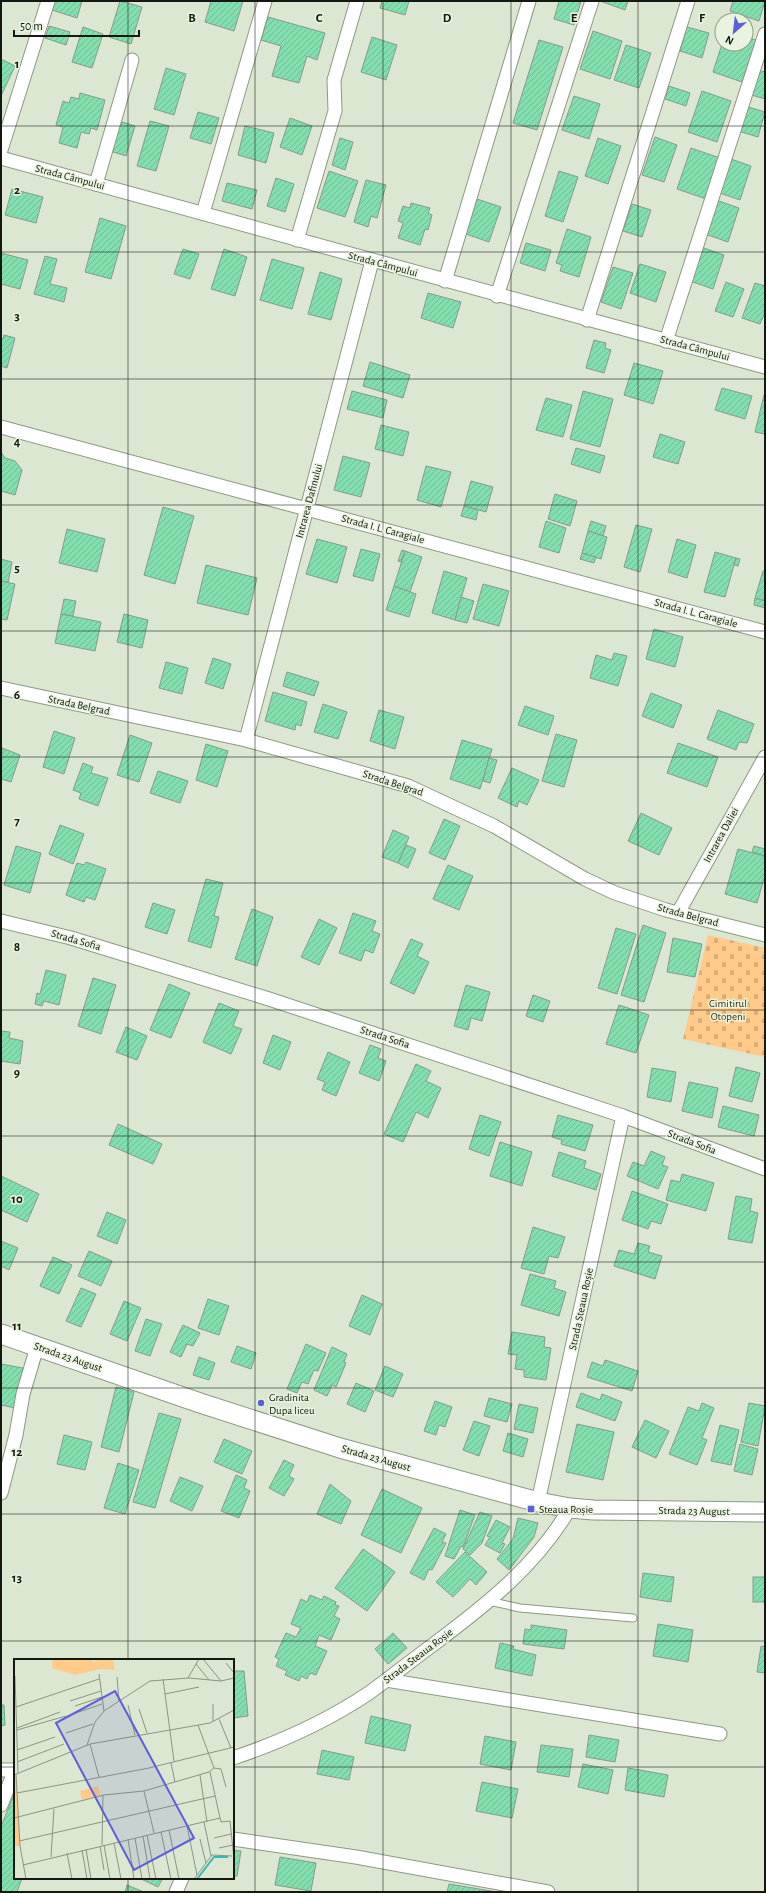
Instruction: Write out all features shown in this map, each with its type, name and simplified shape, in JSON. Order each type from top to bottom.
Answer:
[{"type":"main road","name":"Strada 23 August","points":[[1,1334],[200,1403],[340,1448],[538,1502],[570,1508],[765,1512]]},
{"type":"street","points":[[1,150],[48,1]]},
{"type":"street","points":[[203,213],[265,1]]},
{"type":"street","points":[[297,240],[335,111],[334,80],[357,1]]},
{"type":"street","points":[[445,281],[529,1]]},
{"type":"street","points":[[498,296],[592,1]]},
{"type":"street","points":[[587,320],[688,1]]},
{"type":"street","points":[[666,340],[765,34]]},
{"type":"street","points":[[96,184],[132,60]]},
{"type":"street","name":"Strada Câmpului","points":[[1,158],[203,213],[372,262],[765,367]]},
{"type":"street","name":"Intrarea Dafinului","points":[[246,740],[372,262]]},
{"type":"street","name":"Strada I. L. Caragiale","points":[[1,427],[765,632]]},
{"type":"street","name":"Strada Belgrad","points":[[1,688],[246,740],[408,786],[494,826],[586,879],[615,893],[678,913],[765,935]]},
{"type":"street","name":"Intrarea Daliei","points":[[678,913],[765,757]]},
{"type":"street","name":"Strada Sofia","points":[[1,921],[71,938],[261,996],[623,1116],[765,1169]]},
{"type":"street","name":"Strada Steaua Roșie","points":[[538,1502],[623,1116]]},
{"type":"street","points":[[1,1493],[16,1435],[23,1394],[37,1347]]},
{"type":"street","name":"Strada Steaua Roșie","points":[[234,1758],[290,1736],[342,1710],[386,1680],[490,1601],[523,1569],[549,1539],[570,1508]]},
{"type":"street","points":[[386,1680],[720,1734]]},
{"type":"street","points":[[1,1770],[14,1770]]},
{"type":"street","points":[[1,1805],[14,1772]]},
{"type":"street","points":[[234,1839],[356,1857],[548,1892]]},
{"type":"street","points":[[176,1892],[182,1879]]},
{"type":"lane","points":[[490,1601],[520,1608],[633,1618]]},
{"type":"green space","name":"Cimitirul Otopeni","points":[[708,935],[765,948],[765,1057],[683,1039]]},
{"type":"building","points":[[55,1],[82,1],[77,18],[52,10]]},
{"type":"building","points":[[120,1],[142,7],[131,44],[109,37]]},
{"type":"building","points":[[211,1],[243,1],[234,31],[205,22]]},
{"type":"building","points":[[382,1],[409,1],[405,15],[380,8]]},
{"type":"building","points":[[559,1],[581,1],[574,25],[554,19]]},
{"type":"building","points":[[600,1],[628,1],[625,10]]},
{"type":"building","points":[[733,1],[765,1],[759,21],[754,19],[754,12],[730,11]]},
{"type":"building","points":[[268,17],[325,33],[317,60],[307,56],[299,83],[272,76],[281,46],[261,40]]},
{"type":"building","points":[[49,26],[70,32],[66,45],[45,38]]},
{"type":"building","points":[[83,27],[103,34],[92,68],[72,62]]},
{"type":"building","points":[[687,27],[709,33],[702,58],[680,51]]},
{"type":"building","points":[[593,31],[622,41],[610,79],[580,69]]},
{"type":"building","points":[[372,37],[397,45],[386,80],[361,72]]},
{"type":"building","points":[[539,40],[563,47],[537,130],[513,123]]},
{"type":"building","points":[[626,45],[651,53],[639,88],[614,80]]},
{"type":"building","points":[[719,52],[752,52],[742,82],[713,72]]},
{"type":"building","points":[[1,59],[15,66],[1,96]]},
{"type":"building","points":[[166,68],[186,74],[174,115],[154,109]]},
{"type":"building","points":[[755,69],[765,72],[765,99],[748,94]]},
{"type":"building","points":[[669,86],[690,93],[686,106],[665,99]]},
{"type":"building","points":[[702,91],[731,101],[717,142],[688,132]]},
{"type":"building","points":[[80,93],[105,100],[97,130],[91,128],[89,134],[81,132],[77,148],[59,143],[63,127],[56,125],[63,101],[69,103],[71,97],[79,99]]},
{"type":"building","points":[[574,96],[600,104],[589,139],[562,130]]},
{"type":"building","points":[[745,106],[765,112],[758,137],[738,131]]},
{"type":"building","points":[[198,112],[219,118],[211,144],[190,138]]},
{"type":"building","points":[[290,118],[312,126],[302,155],[280,147]]},
{"type":"building","points":[[119,121],[135,126],[126,156],[110,151]]},
{"type":"building","points":[[150,121],[169,126],[156,171],[137,166]]},
{"type":"building","points":[[245,126],[274,133],[266,163],[238,155]]},
{"type":"building","points":[[655,137],[677,145],[664,182],[642,175]]},
{"type":"building","points":[[340,138],[353,142],[345,170],[332,165]]},
{"type":"building","points":[[598,138],[621,146],[608,184],[585,176]]},
{"type":"building","points":[[691,148],[720,158],[706,199],[677,189]]},
{"type":"building","points":[[728,158],[751,166],[740,200],[717,192]]},
{"type":"building","points":[[329,171],[358,181],[345,217],[317,208]]},
{"type":"building","points":[[559,171],[578,177],[563,222],[545,216]]},
{"type":"building","points":[[276,178],[294,184],[285,212],[267,206]]},
{"type":"building","points":[[366,180],[386,185],[377,218],[371,216],[368,227],[354,222]]},
{"type":"building","points":[[227,183],[257,190],[252,209],[222,201]]},
{"type":"building","points":[[12,189],[43,197],[36,223],[5,215]]},
{"type":"building","points":[[477,199],[501,207],[489,242],[466,234]]},
{"type":"building","points":[[716,200],[739,208],[728,242],[705,234]]},
{"type":"building","points":[[411,203],[430,208],[428,213],[432,215],[428,230],[425,229],[420,245],[398,238],[403,223],[398,221],[403,206],[410,208]]},
{"type":"building","points":[[632,204],[651,210],[642,237],[623,231]]},
{"type":"building","points":[[100,218],[126,226],[111,279],[85,272]]},
{"type":"building","points":[[567,229],[591,237],[579,277],[560,271],[562,265],[556,263]]},
{"type":"building","points":[[526,243],[551,250],[545,271],[520,263]]},
{"type":"building","points":[[701,247],[724,255],[713,289],[690,281]]},
{"type":"building","points":[[183,249],[199,254],[190,279],[174,274]]},
{"type":"building","points":[[224,249],[247,257],[235,296],[211,289]]},
{"type":"building","points":[[1,253],[28,260],[20,289],[1,284]]},
{"type":"building","points":[[45,256],[57,259],[50,284],[67,288],[64,302],[34,294]]},
{"type":"building","points":[[272,259],[304,268],[292,309],[260,300]]},
{"type":"building","points":[[640,264],[666,272],[656,302],[630,293]]},
{"type":"building","points":[[613,267],[633,273],[621,309],[601,302]]},
{"type":"building","points":[[320,272],[342,279],[331,320],[308,314]]},
{"type":"building","points":[[726,282],[744,289],[733,317],[715,311]]},
{"type":"building","points":[[755,283],[765,286],[765,312],[760,324],[742,318]]},
{"type":"building","points":[[428,293],[461,302],[453,328],[421,318]]},
{"type":"building","points":[[4,335],[15,338],[7,368],[1,366],[1,338],[3,339]]},
{"type":"building","points":[[594,340],[606,343],[605,348],[611,350],[604,373],[586,368]]},
{"type":"building","points":[[370,362],[410,375],[403,398],[363,386]]},
{"type":"building","points":[[634,363],[663,371],[653,404],[624,395]]},
{"type":"building","points":[[722,388],[752,396],[745,419],[715,410]]},
{"type":"building","points":[[352,391],[387,400],[383,418],[347,409]]},
{"type":"building","points":[[583,391],[613,399],[600,447],[570,439]]},
{"type":"building","points":[[765,395],[765,434],[755,432]]},
{"type":"building","points":[[546,398],[572,405],[563,437],[536,430]]},
{"type":"building","points":[[381,425],[409,432],[403,456],[375,449]]},
{"type":"building","points":[[660,434],[685,442],[678,464],[653,457]]},
{"type":"building","points":[[576,448],[605,456],[600,473],[571,464]]},
{"type":"building","points":[[1,452],[5,458],[15,461],[22,470],[15,495],[1,491]]},
{"type":"building","points":[[343,456],[370,463],[361,497],[334,490]]},
{"type":"building","points":[[426,466],[451,472],[441,507],[417,500]]},
{"type":"building","points":[[471,481],[493,487],[486,512],[464,506]]},
{"type":"building","points":[[555,494],[577,501],[570,526],[548,519]]},
{"type":"building","points":[[464,506],[478,510],[476,520],[461,516]]},
{"type":"building","points":[[163,507],[194,516],[175,584],[144,575]]},
{"type":"building","points":[[546,521],[566,528],[559,553],[539,547]]},
{"type":"building","points":[[591,521],[606,526],[603,536],[588,531]]},
{"type":"building","points":[[636,525],[652,529],[640,572],[624,567]]},
{"type":"building","points":[[67,529],[105,539],[97,572],[59,563]]},
{"type":"building","points":[[588,531],[607,537],[601,559],[582,553]]},
{"type":"building","points":[[317,539],[347,547],[337,583],[306,574]]},
{"type":"building","points":[[677,539],[696,545],[687,578],[668,572]]},
{"type":"building","points":[[361,549],[380,554],[373,581],[353,576]]},
{"type":"building","points":[[402,550],[405,551],[401,562],[398,561]]},
{"type":"building","points":[[405,551],[422,557],[410,592],[394,586]]},
{"type":"building","points":[[715,552],[736,558],[725,597],[704,592]]},
{"type":"building","points":[[582,553],[596,557],[594,563],[580,559]]},
{"type":"building","points":[[736,558],[740,559],[738,566],[734,565]]},
{"type":"building","points":[[1,559],[12,562],[8,583],[1,581]]},
{"type":"building","points":[[206,565],[257,578],[248,615],[197,603]]},
{"type":"building","points":[[444,571],[467,578],[455,620],[432,613]]},
{"type":"building","points":[[763,571],[765,571],[765,601],[755,598]]},
{"type":"building","points":[[1,581],[15,584],[7,620],[1,619]]},
{"type":"building","points":[[483,584],[509,591],[499,626],[473,619]]},
{"type":"building","points":[[394,586],[416,594],[409,617],[386,610]]},
{"type":"building","points":[[461,597],[474,601],[467,623],[455,620]]},
{"type":"building","points":[[755,598],[765,601],[765,608],[754,605]]},
{"type":"building","points":[[64,599],[76,601],[73,616],[61,614]]},
{"type":"building","points":[[61,614],[101,622],[95,651],[55,643]]},
{"type":"building","points":[[124,614],[148,620],[142,648],[117,642]]},
{"type":"building","points":[[654,629],[683,637],[675,667],[646,659]]},
{"type":"building","points":[[614,653],[627,656],[618,686],[590,678],[596,655],[612,660]]},
{"type":"building","points":[[213,658],[231,664],[223,689],[205,683]]},
{"type":"building","points":[[166,662],[188,668],[182,694],[159,688]]},
{"type":"building","points":[[287,672],[319,682],[314,696],[283,686]]},
{"type":"building","points":[[273,692],[307,702],[301,726],[296,724],[295,730],[265,721]]},
{"type":"building","points":[[651,693],[682,705],[673,728],[642,716]]},
{"type":"building","points":[[323,704],[347,712],[338,739],[314,732]]},
{"type":"building","points":[[525,706],[554,716],[548,735],[518,725]]},
{"type":"building","points":[[379,710],[404,717],[395,749],[370,741]]},
{"type":"building","points":[[718,710],[754,724],[747,743],[739,742],[736,750],[707,739]]},
{"type":"building","points":[[54,731],[75,738],[64,774],[43,767]]},
{"type":"building","points":[[556,734],[577,740],[564,787],[542,781]]},
{"type":"building","points":[[130,735],[152,743],[139,782],[117,775]]},
{"type":"building","points":[[462,740],[492,749],[480,789],[450,779]]},
{"type":"building","points":[[678,743],[718,757],[707,787],[667,773]]},
{"type":"building","points":[[206,744],[228,751],[217,787],[196,780]]},
{"type":"building","points":[[2,748],[20,755],[11,782],[1,779]]},
{"type":"building","points":[[489,758],[497,760],[490,783],[483,781]]},
{"type":"building","points":[[83,763],[93,767],[91,773],[108,778],[98,806],[79,799],[81,793],[73,790]]},
{"type":"building","points":[[512,768],[539,780],[527,805],[519,801],[517,807],[498,798]]},
{"type":"building","points":[[158,771],[188,781],[180,803],[150,793]]},
{"type":"building","points":[[641,813],[672,828],[659,855],[628,841]]},
{"type":"building","points":[[444,819],[460,826],[445,860],[429,853]]},
{"type":"building","points":[[60,825],[84,834],[73,864],[49,854]]},
{"type":"building","points":[[393,830],[409,837],[398,863],[382,857]]},
{"type":"building","points":[[406,845],[416,849],[408,868],[398,863]]},
{"type":"building","points":[[16,846],[41,853],[30,893],[4,885]]},
{"type":"building","points":[[754,846],[765,849],[765,856],[752,852]]},
{"type":"building","points":[[738,849],[765,856],[765,875],[757,903],[725,894]]},
{"type":"building","points":[[86,862],[106,869],[95,900],[86,897],[84,902],[66,895],[77,863],[84,865]]},
{"type":"building","points":[[448,865],[473,876],[459,910],[433,899]]},
{"type":"building","points":[[206,879],[223,883],[214,916],[219,917],[211,948],[188,941]]},
{"type":"building","points":[[153,903],[175,910],[167,934],[145,927]]},
{"type":"building","points":[[252,909],[273,917],[257,966],[235,959]]},
{"type":"building","points":[[353,913],[376,921],[372,931],[380,934],[373,953],[365,950],[361,961],[339,953]]},
{"type":"building","points":[[319,919],[337,928],[319,965],[301,957]]},
{"type":"building","points":[[643,925],[666,933],[644,1002],[621,995]]},
{"type":"building","points":[[616,928],[636,934],[617,994],[598,988]]},
{"type":"building","points":[[673,938],[702,944],[695,977],[667,972]]},
{"type":"building","points":[[411,939],[423,944],[417,956],[429,962],[414,994],[390,983]]},
{"type":"building","points":[[46,970],[66,975],[59,1005],[44,1001],[42,1006],[35,1004],[37,993],[40,994]]},
{"type":"building","points":[[93,978],[116,985],[101,1034],[78,1026]]},
{"type":"building","points":[[169,984],[190,993],[171,1038],[150,1030]]},
{"type":"building","points":[[466,985],[490,992],[482,1021],[471,1018],[468,1030],[454,1026]]},
{"type":"building","points":[[533,995],[550,1001],[543,1022],[526,1016]]},
{"type":"building","points":[[219,1003],[239,1011],[233,1026],[242,1029],[231,1054],[203,1042]]},
{"type":"building","points":[[619,1005],[649,1015],[636,1053],[606,1044]]},
{"type":"building","points":[[126,1027],[147,1036],[137,1060],[116,1052]]},
{"type":"building","points":[[1,1031],[10,1032],[9,1038],[23,1041],[20,1064],[1,1061]]},
{"type":"building","points":[[273,1035],[291,1042],[280,1070],[263,1063]]},
{"type":"building","points":[[370,1045],[381,1049],[378,1058],[386,1061],[379,1081],[359,1073]]},
{"type":"building","points":[[328,1052],[350,1062],[336,1096],[322,1090],[325,1082],[317,1079]]},
{"type":"building","points":[[416,1064],[431,1071],[426,1081],[441,1088],[428,1118],[416,1112],[403,1142],[384,1134]]},
{"type":"building","points":[[736,1067],[760,1073],[752,1102],[729,1096]]},
{"type":"building","points":[[652,1068],[676,1072],[671,1102],[647,1097]]},
{"type":"building","points":[[689,1082],[718,1088],[712,1118],[682,1111]]},
{"type":"building","points":[[723,1106],[759,1115],[754,1136],[718,1127]]},
{"type":"building","points":[[480,1115],[501,1122],[489,1156],[469,1149]]},
{"type":"building","points":[[558,1115],[593,1125],[585,1151],[561,1144],[562,1140],[552,1137]]},
{"type":"building","points":[[118,1124],[162,1144],[153,1164],[109,1145]]},
{"type":"building","points":[[500,1142],[532,1152],[522,1186],[490,1176]]},
{"type":"building","points":[[651,1151],[665,1157],[662,1165],[668,1167],[658,1189],[627,1176],[633,1162],[644,1166]]},
{"type":"building","points":[[559,1152],[586,1161],[584,1168],[601,1174],[596,1190],[552,1176]]},
{"type":"building","points":[[682,1174],[714,1183],[706,1211],[666,1200],[671,1180],[680,1182]]},
{"type":"building","points":[[1,1176],[39,1194],[27,1222],[1,1210]]},
{"type":"building","points":[[632,1191],[668,1204],[661,1224],[651,1221],[648,1229],[622,1220]]},
{"type":"building","points":[[736,1196],[752,1199],[750,1211],[758,1213],[752,1243],[728,1239]]},
{"type":"building","points":[[107,1212],[126,1220],[117,1244],[97,1236]]},
{"type":"building","points":[[533,1227],[565,1237],[558,1258],[549,1256],[544,1274],[521,1268]]},
{"type":"building","points":[[1,1241],[18,1248],[9,1270],[1,1266]]},
{"type":"building","points":[[638,1243],[650,1246],[648,1252],[662,1256],[655,1279],[614,1266],[619,1250],[634,1254]]},
{"type":"building","points":[[89,1251],[112,1261],[101,1286],[78,1276]]},
{"type":"building","points":[[53,1257],[72,1265],[59,1294],[40,1286]]},
{"type":"building","points":[[530,1274],[556,1281],[554,1288],[566,1292],[559,1316],[521,1305]]},
{"type":"building","points":[[81,1288],[96,1294],[81,1327],[66,1321]]},
{"type":"building","points":[[362,1295],[382,1304],[370,1335],[349,1326]]},
{"type":"building","points":[[208,1299],[229,1306],[219,1335],[198,1328]]},
{"type":"building","points":[[124,1301],[141,1308],[127,1341],[110,1334]]},
{"type":"building","points":[[146,1319],[162,1324],[150,1356],[135,1351]]},
{"type":"building","points":[[183,1325],[200,1333],[193,1346],[187,1344],[181,1357],[170,1352]]},
{"type":"building","points":[[512,1332],[545,1337],[544,1347],[551,1348],[546,1380],[524,1377],[524,1370],[515,1369],[517,1355],[508,1354]]},
{"type":"building","points":[[306,1344],[326,1353],[318,1371],[314,1370],[308,1384],[302,1382],[297,1393],[287,1389]]},
{"type":"building","points":[[237,1346],[256,1353],[251,1369],[231,1362]]},
{"type":"building","points":[[332,1347],[347,1354],[344,1362],[346,1363],[336,1387],[332,1385],[327,1396],[314,1390]]},
{"type":"building","points":[[199,1357],[215,1363],[209,1380],[193,1375]]},
{"type":"building","points":[[605,1360],[638,1371],[632,1391],[587,1377],[592,1362],[603,1366]]},
{"type":"building","points":[[1,1364],[23,1368],[15,1408],[1,1405]]},
{"type":"building","points":[[385,1366],[403,1374],[393,1397],[375,1390]]},
{"type":"building","points":[[356,1383],[374,1391],[365,1412],[347,1404]]},
{"type":"building","points":[[116,1387],[134,1392],[119,1452],[101,1447]]},
{"type":"building","points":[[581,1393],[600,1400],[602,1394],[622,1402],[615,1421],[576,1407]]},
{"type":"building","points":[[489,1398],[512,1404],[507,1422],[484,1416]]},
{"type":"building","points":[[435,1401],[452,1407],[445,1427],[439,1425],[436,1435],[424,1431]]},
{"type":"building","points":[[702,1403],[714,1408],[702,1438],[707,1440],[697,1465],[669,1454],[688,1407],[699,1411]]},
{"type":"building","points":[[749,1403],[765,1406],[758,1446],[741,1442]]},
{"type":"building","points":[[519,1404],[538,1408],[533,1433],[514,1429]]},
{"type":"building","points":[[159,1413],[181,1419],[155,1508],[133,1502]]},
{"type":"building","points":[[645,1420],[669,1431],[656,1458],[632,1447]]},
{"type":"building","points":[[474,1421],[490,1426],[479,1456],[463,1450]]},
{"type":"building","points":[[577,1424],[614,1432],[603,1480],[566,1472]]},
{"type":"building","points":[[720,1425],[739,1430],[731,1465],[711,1461]]},
{"type":"building","points":[[508,1433],[528,1439],[523,1457],[503,1451]]},
{"type":"building","points":[[64,1435],[92,1442],[85,1470],[57,1464]]},
{"type":"building","points":[[224,1439],[252,1451],[242,1474],[214,1462]]},
{"type":"building","points":[[740,1444],[758,1449],[752,1475],[734,1471]]},
{"type":"building","points":[[284,1460],[294,1465],[289,1476],[294,1479],[284,1496],[269,1488]]},
{"type":"building","points":[[118,1463],[139,1470],[125,1514],[104,1508]]},
{"type":"building","points":[[236,1475],[247,1480],[244,1488],[250,1491],[239,1518],[221,1511]]},
{"type":"building","points":[[180,1477],[203,1486],[192,1511],[170,1501]]},
{"type":"building","points":[[330,1484],[351,1501],[341,1524],[317,1514]]},
{"type":"building","points":[[382,1489],[422,1508],[401,1553],[361,1535]]},
{"type":"building","points":[[460,1510],[475,1515],[463,1547],[461,1546],[454,1559],[445,1556]]},
{"type":"building","points":[[480,1512],[492,1516],[482,1543],[470,1555],[463,1549]]},
{"type":"building","points":[[518,1518],[538,1523],[534,1537],[509,1570],[497,1559],[513,1539]]},
{"type":"building","points":[[496,1520],[510,1527],[502,1543],[505,1544],[500,1553],[485,1545],[490,1537],[487,1536]]},
{"type":"building","points":[[434,1528],[446,1534],[442,1542],[446,1543],[432,1570],[429,1569],[424,1580],[410,1573]]},
{"type":"building","points":[[363,1549],[395,1572],[367,1611],[335,1588]]},
{"type":"building","points":[[465,1552],[487,1572],[476,1585],[470,1579],[453,1597],[436,1582]]},
{"type":"building","points":[[643,1573],[674,1577],[671,1602],[640,1597]]},
{"type":"building","points":[[753,1577],[765,1577],[765,1602],[753,1602]]},
{"type":"building","points":[[310,1595],[322,1600],[324,1596],[336,1602],[335,1605],[339,1606],[334,1616],[340,1619],[331,1640],[319,1635],[315,1646],[327,1651],[316,1675],[310,1673],[307,1679],[301,1676],[299,1681],[285,1675],[287,1671],[276,1666],[279,1659],[275,1657],[286,1633],[296,1637],[301,1628],[291,1624],[301,1599],[307,1602]]},
{"type":"building","points":[[658,1624],[693,1630],[688,1662],[653,1656]]},
{"type":"building","points":[[531,1625],[567,1630],[564,1649],[523,1644],[525,1629],[531,1630]]},
{"type":"building","points":[[393,1633],[407,1648],[388,1664],[375,1649]]},
{"type":"building","points":[[500,1643],[514,1646],[513,1649],[536,1655],[532,1676],[495,1668]]},
{"type":"building","points":[[761,1646],[765,1647],[765,1673],[757,1672]]},
{"type":"building","points":[[234,1671],[244,1671],[248,1716],[234,1718]]},
{"type":"building","points":[[1,1705],[4,1705],[5,1725],[1,1726]]},
{"type":"building","points":[[371,1716],[411,1725],[405,1751],[365,1743]]},
{"type":"building","points":[[589,1735],[619,1740],[615,1762],[586,1757]]},
{"type":"building","points":[[485,1736],[516,1742],[511,1770],[480,1764]]},
{"type":"building","points":[[541,1745],[573,1749],[569,1777],[537,1772]]},
{"type":"building","points":[[322,1750],[354,1757],[349,1780],[317,1774]]},
{"type":"building","points":[[583,1764],[613,1770],[608,1794],[578,1787]]},
{"type":"building","points":[[628,1768],[668,1775],[664,1797],[625,1790]]},
{"type":"building","points":[[482,1782],[518,1789],[512,1818],[476,1811]]},
{"type":"building","points":[[14,1796],[14,1879],[22,1879],[17,1892],[1,1892],[1,1827]]},
{"type":"building","points":[[234,1850],[241,1851],[237,1876],[234,1876]]},
{"type":"building","points":[[280,1857],[316,1863],[311,1891],[275,1885]]},
{"type":"building","points":[[141,1879],[162,1879],[158,1887]]},
{"type":"building","points":[[449,1884],[497,1892],[447,1892]]},
{"type":"building","points":[[127,1885],[144,1892],[125,1892]]},
{"type":"place","name":"Gradinita Dupa liceu","points":[[261,1403]]},
{"type":"place","name":"Steaua Roșie","points":[[531,1509]]}]
